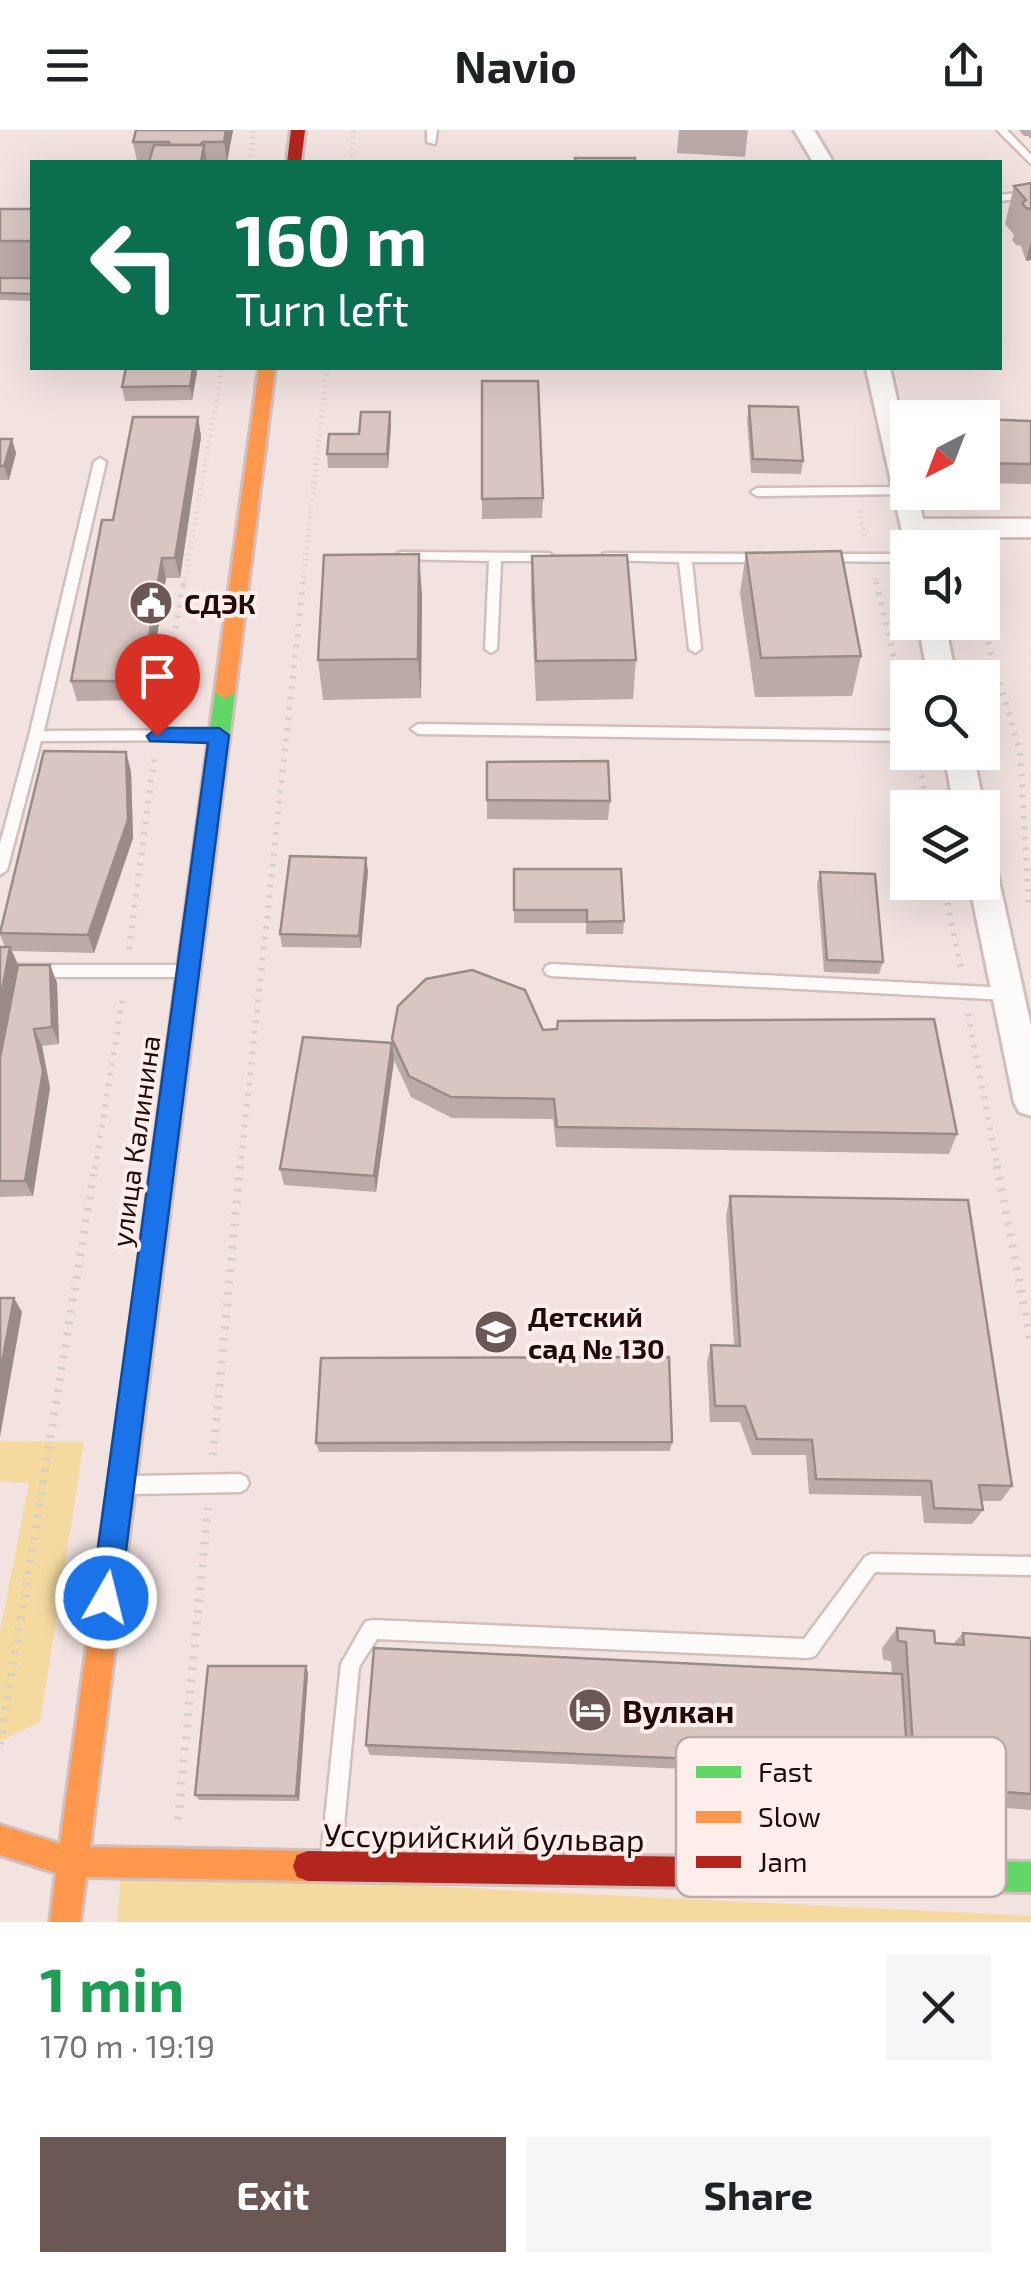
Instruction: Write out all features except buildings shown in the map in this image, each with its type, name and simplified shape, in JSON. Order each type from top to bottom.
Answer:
[{"type":"main road","points":[[294,160],[298,130]]},
{"type":"main road","name":"улица Калинина","points":[[66,1922],[267,370]]},
{"type":"main road","name":"Уссурийский бульвар","points":[[0,1840],[71,1862],[676,1872]]},
{"type":"main road","name":"Уссурийский бульвар","points":[[1006,1878],[1031,1878]]},
{"type":"street","points":[[804,130],[822,160]]},
{"type":"street","points":[[878,370],[890,425]]},
{"type":"street","points":[[1000,531],[1031,528]]},
{"type":"street","points":[[988,900],[1031,1102]]},
{"type":"lane","points":[[432,130],[432,142]]},
{"type":"lane","points":[[1002,130],[1031,160]]},
{"type":"lane","points":[[1002,198],[1031,194]]},
{"type":"lane","points":[[0,870],[36,736],[100,462]]},
{"type":"lane","points":[[756,492],[890,491]]},
{"type":"lane","points":[[389,556],[570,557]]},
{"type":"lane","points":[[491,650],[494,556]]},
{"type":"lane","points":[[590,557],[777,558]]},
{"type":"lane","points":[[684,557],[696,650]]},
{"type":"lane","points":[[814,558],[890,558]]},
{"type":"lane","points":[[418,730],[890,736]]},
{"type":"lane","points":[[36,736],[219,735]]},
{"type":"lane","points":[[550,970],[1008,994]]},
{"type":"lane","points":[[0,972],[188,971]]},
{"type":"lane","points":[[120,1485],[240,1483]]},
{"type":"lane","points":[[331,1866],[350,1664],[372,1629],[808,1648],[870,1564],[1031,1566]]},
{"type":"path","points":[[250,160],[254,130]]},
{"type":"path","points":[[350,160],[354,130]]},
{"type":"path","points":[[0,1744],[126,971],[157,736],[222,370]]},
{"type":"path","points":[[178,1826],[255,1012],[327,370]]},
{"type":"path","points":[[856,491],[895,660]]},
{"type":"path","points":[[987,640],[1020,752],[1030,930]]},
{"type":"path","points":[[947,900],[1031,1342]]},
{"type":"shaded area","points":[[0,1441],[84,1442],[40,1722],[0,1741],[0,1632],[29,1483],[0,1481]]},
{"type":"shaded area","points":[[121,1871],[1031,1916],[1031,1922],[117,1922]]},
{"type":"traffic: fast","points":[[132,1408],[225,692]]},
{"type":"traffic: fast","points":[[1006,1877],[1031,1877]]},
{"type":"traffic: slow","points":[[225,692],[267,370]]},
{"type":"traffic: slow","points":[[65,1922],[132,1408]]},
{"type":"traffic: slow","points":[[0,1840],[71,1862],[308,1866]]},
{"type":"traffic: jam","points":[[294,160],[298,130]]},
{"type":"traffic: jam","points":[[308,1866],[676,1872]]},
{"type":"place","name":"СДЭК","points":[[151,603]]},
{"type":"place","name":"Детский сад № 130","points":[[496,1332]]},
{"type":"place","name":"Вулкан","points":[[590,1710]]},
{"type":"route","points":[[106,1598],[219,735],[157,736]]}]
